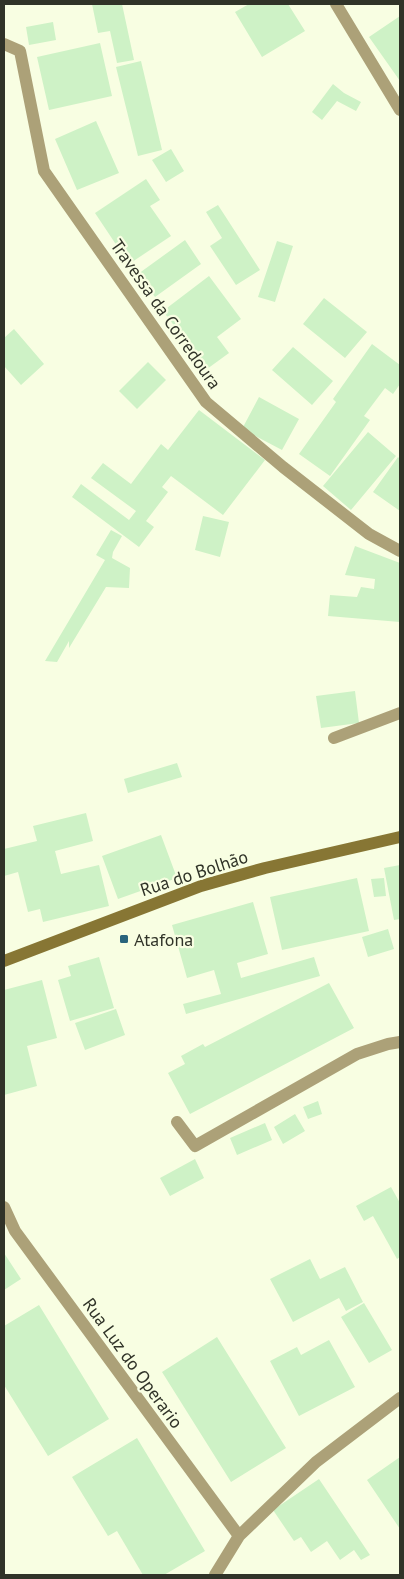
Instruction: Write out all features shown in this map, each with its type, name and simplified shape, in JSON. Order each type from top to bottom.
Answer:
[{"type":"street","points":[[336,4],[400,110]]},
{"type":"street","name":"Travessa da Corredoura","points":[[4,44],[20,50],[44,171],[206,402],[283,467],[369,534],[400,551]]},
{"type":"street","points":[[334,738],[400,713]]},
{"type":"street","name":"Rua do Bolhão","points":[[4,962],[201,886],[265,868],[400,837]]},
{"type":"street","points":[[177,1122],[195,1146],[358,1054],[400,1042]]},
{"type":"street","name":"Rua Luz do Operario","points":[[4,1207],[15,1231],[239,1536]]},
{"type":"street","points":[[215,1575],[239,1536],[316,1462],[400,1398]]},
{"type":"building","points":[[92,4],[122,4],[134,60],[117,63],[110,31],[98,33]]},
{"type":"building","points":[[249,4],[288,4],[305,31],[262,57],[235,12]]},
{"type":"building","points":[[400,16],[400,81],[369,37]]},
{"type":"building","points":[[53,22],[56,40],[29,45],[26,27]]},
{"type":"building","points":[[100,43],[112,96],[49,110],[37,57]]},
{"type":"building","points":[[141,61],[162,150],[138,156],[116,67]]},
{"type":"building","points":[[333,84],[344,93],[361,102],[356,111],[337,101],[322,120],[312,112]]},
{"type":"building","points":[[96,121],[119,173],[77,190],[55,139]]},
{"type":"building","points":[[171,149],[184,171],[166,182],[152,160]]},
{"type":"building","points":[[146,179],[160,200],[150,206],[171,236],[129,264],[95,213]]},
{"type":"building","points":[[218,205],[260,270],[236,285],[210,246],[222,238],[206,212]]},
{"type":"building","points":[[185,240],[201,264],[155,297],[138,274]]},
{"type":"building","points":[[277,241],[293,246],[275,302],[258,297]]},
{"type":"building","points":[[209,276],[241,319],[217,337],[229,353],[207,369],[163,311]]},
{"type":"building","points":[[324,298],[367,332],[345,358],[303,324]]},
{"type":"building","points":[[14,329],[44,364],[21,385],[4,366],[4,338]]},
{"type":"building","points":[[372,344],[400,365],[400,384],[393,394],[385,388],[364,416],[370,420],[330,476],[299,454],[336,402],[333,399]]},
{"type":"building","points":[[293,347],[333,381],[312,405],[272,370]]},
{"type":"building","points":[[148,362],[166,380],[137,409],[119,391]]},
{"type":"building","points":[[259,397],[299,419],[282,450],[242,429]]},
{"type":"building","points":[[199,410],[265,460],[223,515],[171,476],[162,487],[168,492],[146,521],[154,527],[139,547],[72,497],[81,484],[129,520],[136,511],[91,478],[103,463],[131,484],[161,444],[168,450]]},
{"type":"building","points":[[368,432],[396,456],[351,510],[323,486]]},
{"type":"building","points":[[398,457],[400,459],[400,511],[373,492]]},
{"type":"building","points":[[203,516],[229,522],[220,557],[195,550]]},
{"type":"building","points":[[111,530],[122,536],[113,552],[112,558],[130,568],[129,588],[106,587],[69,648],[69,641],[57,662],[45,661],[105,560],[96,555]]},
{"type":"building","points":[[355,546],[400,563],[400,622],[328,616],[330,595],[357,597],[361,587],[374,589],[375,579],[345,575]]},
{"type":"building","points":[[355,691],[359,723],[321,728],[316,696]]},
{"type":"building","points":[[177,763],[182,777],[128,793],[124,779]]},
{"type":"building","points":[[86,813],[93,841],[55,851],[61,874],[99,865],[109,906],[43,922],[40,909],[28,912],[18,872],[4,876],[4,849],[37,841],[33,826]]},
{"type":"building","points":[[161,835],[177,878],[118,899],[102,856]]},
{"type":"building","points":[[400,865],[400,919],[394,920],[384,868]]},
{"type":"building","points":[[357,878],[369,931],[282,950],[270,897]]},
{"type":"building","points":[[384,878],[386,896],[374,897],[371,879]]},
{"type":"building","points":[[253,902],[268,954],[237,963],[241,978],[314,957],[320,976],[186,1014],[183,1004],[221,994],[214,970],[187,978],[172,925]]},
{"type":"building","points":[[388,929],[394,949],[368,957],[362,937]]},
{"type":"building","points":[[99,957],[114,1008],[70,1021],[58,980],[71,976],[68,966]]},
{"type":"building","points":[[42,980],[57,1038],[27,1046],[37,1086],[4,1095],[4,990]]},
{"type":"building","points":[[329,983],[354,1028],[190,1114],[168,1073],[185,1064],[181,1056],[203,1044],[205,1047]]},
{"type":"building","points":[[116,1009],[125,1035],[85,1050],[75,1023]]},
{"type":"building","points":[[318,1101],[322,1114],[308,1119],[303,1107]]},
{"type":"building","points":[[295,1114],[305,1131],[283,1144],[274,1127]]},
{"type":"building","points":[[265,1123],[272,1140],[237,1155],[230,1138]]},
{"type":"building","points":[[195,1159],[204,1178],[170,1196],[160,1178]]},
{"type":"building","points":[[391,1187],[400,1203],[400,1257],[397,1259],[373,1216],[364,1221],[356,1206]]},
{"type":"building","points":[[4,1253],[21,1279],[4,1290]]},
{"type":"building","points":[[310,1259],[320,1279],[345,1267],[363,1302],[346,1311],[339,1298],[293,1322],[270,1279]]},
{"type":"building","points":[[364,1303],[392,1350],[369,1363],[341,1317]]},
{"type":"building","points":[[39,1305],[109,1419],[48,1456],[4,1385],[4,1326]]},
{"type":"building","points":[[217,1337],[286,1448],[231,1482],[162,1372]]},
{"type":"building","points":[[329,1340],[355,1387],[299,1416],[270,1361],[297,1347],[301,1355]]},
{"type":"building","points":[[137,1438],[205,1551],[164,1575],[143,1575],[117,1531],[108,1536],[72,1477]]},
{"type":"building","points":[[400,1457],[400,1529],[367,1480]]},
{"type":"building","points":[[319,1479],[370,1555],[361,1560],[354,1550],[340,1560],[327,1541],[311,1552],[301,1537],[294,1541],[273,1510]]},
{"type":"place","name":"Atafona","points":[[124,939]]}]
